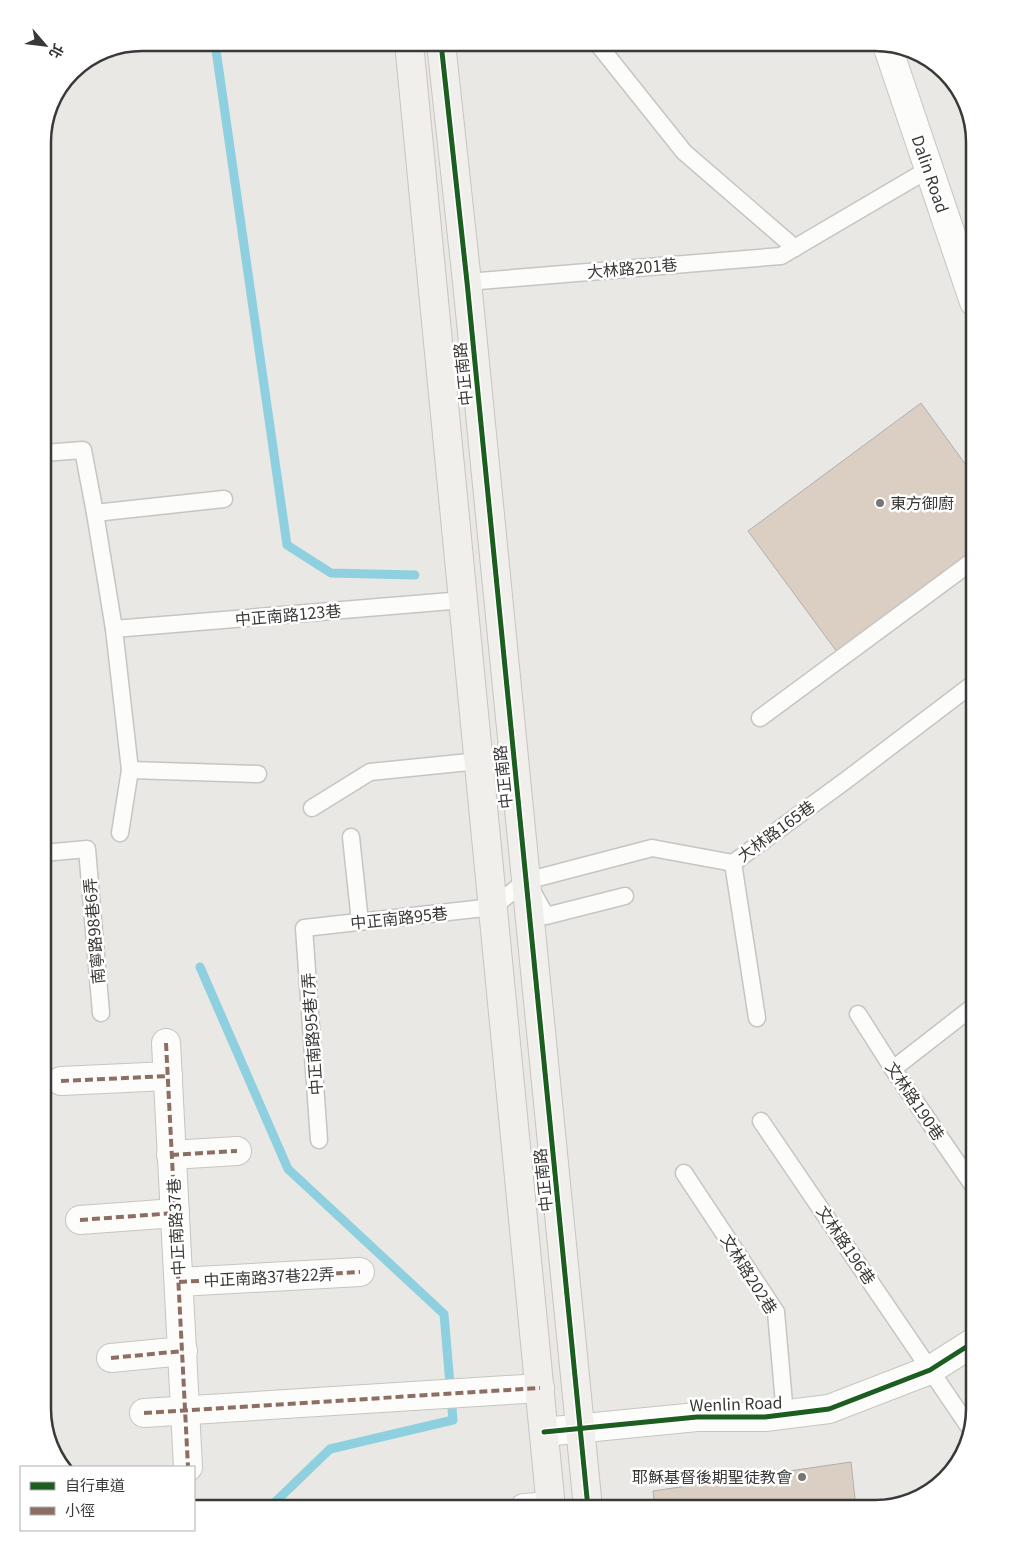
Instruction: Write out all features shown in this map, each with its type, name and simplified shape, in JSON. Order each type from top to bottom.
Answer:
[{"type":"street","name":"中正南路","points":[[410,51],[540,1388],[544,1432],[542,1500]]},
{"type":"street","name":"中正南路","points":[[445,51],[587,1500]]},
{"type":"street","name":"Dalin Road","points":[[890,53],[966,279]]},
{"type":"street","name":"中正南路37巷","points":[[166,1043],[188,1466]]},
{"type":"street","points":[[61,1081],[168,1076]]},
{"type":"street","points":[[171,1155],[237,1151]]},
{"type":"street","points":[[80,1220],[175,1212]]},
{"type":"street","name":"中正南路37巷22弄","points":[[179,1282],[360,1272]]},
{"type":"street","name":"Wenlin Road","points":[[544,1432],[697,1417],[766,1418],[829,1409],[930,1370],[966,1347]]},
{"type":"street","points":[[111,1358],[183,1351]]},
{"type":"street","points":[[144,1413],[540,1388]]},
{"type":"lane","points":[[603,51],[684,152],[795,248]]},
{"type":"lane","name":"大林路201巷","points":[[467,282],[780,256],[929,170]]},
{"type":"lane","points":[[51,452],[83,450],[95,513],[114,629],[130,770],[120,833]]},
{"type":"lane","points":[[95,513],[224,499]]},
{"type":"lane","points":[[760,718],[966,566]]},
{"type":"lane","name":"中正南路123巷","points":[[114,629],[463,600]]},
{"type":"lane","name":"大林路165巷","points":[[493,908],[526,881],[652,848],[733,863],[966,689]]},
{"type":"lane","points":[[312,808],[370,772],[479,761]]},
{"type":"lane","points":[[130,770],[258,774]]},
{"type":"lane","points":[[351,837],[360,922]]},
{"type":"lane","name":"南寧路98巷6弄","points":[[51,852],[87,849],[101,1013]]},
{"type":"lane","points":[[733,863],[757,1018]]},
{"type":"lane","points":[[526,881],[546,916],[625,896]]},
{"type":"lane","name":"中正南路95巷","points":[[304,928],[493,908]]},
{"type":"lane","name":"中正南路95巷7弄","points":[[304,928],[319,1140]]},
{"type":"lane","points":[[892,1069],[966,1012]]},
{"type":"lane","name":"文林路190巷","points":[[858,1014],[892,1069],[966,1175]]},
{"type":"lane","name":"文林路196巷","points":[[761,1121],[965,1420]]},
{"type":"lane","name":"文林路202巷","points":[[684,1173],[776,1312],[784,1415]]},
{"type":"building","name":"東方御廚","points":[[921,403],[966,465],[966,556],[837,652],[748,531]]},
{"type":"building","name":"耶穌基督後期聖徒教會","points":[[851,1462],[855,1500],[654,1500],[653,1491]]},
{"type":"waterway","points":[[216,51],[287,545],[331,573],[415,575]]},
{"type":"waterway","points":[[200,967],[288,1169],[444,1314],[453,1420],[330,1449],[277,1500]]},
{"type":"marked path","points":[[166,1043],[188,1466]]},
{"type":"marked path","points":[[61,1081],[168,1076]]},
{"type":"marked path","points":[[171,1155],[237,1151]]},
{"type":"marked path","points":[[80,1220],[175,1213]]},
{"type":"marked path","points":[[179,1282],[360,1272]]},
{"type":"marked path","points":[[111,1358],[183,1351]]},
{"type":"marked path","points":[[144,1413],[540,1388]]},
{"type":"cycle path","points":[[442,51],[467,282],[587,1500]]},
{"type":"cycle path","points":[[544,1432],[697,1417],[765,1417],[829,1409],[930,1370],[966,1347]]},
{"type":"place","name":"東方御廚","points":[[880,503]]},
{"type":"place","name":"耶穌基督後期聖徒教會","points":[[802,1477]]}]
